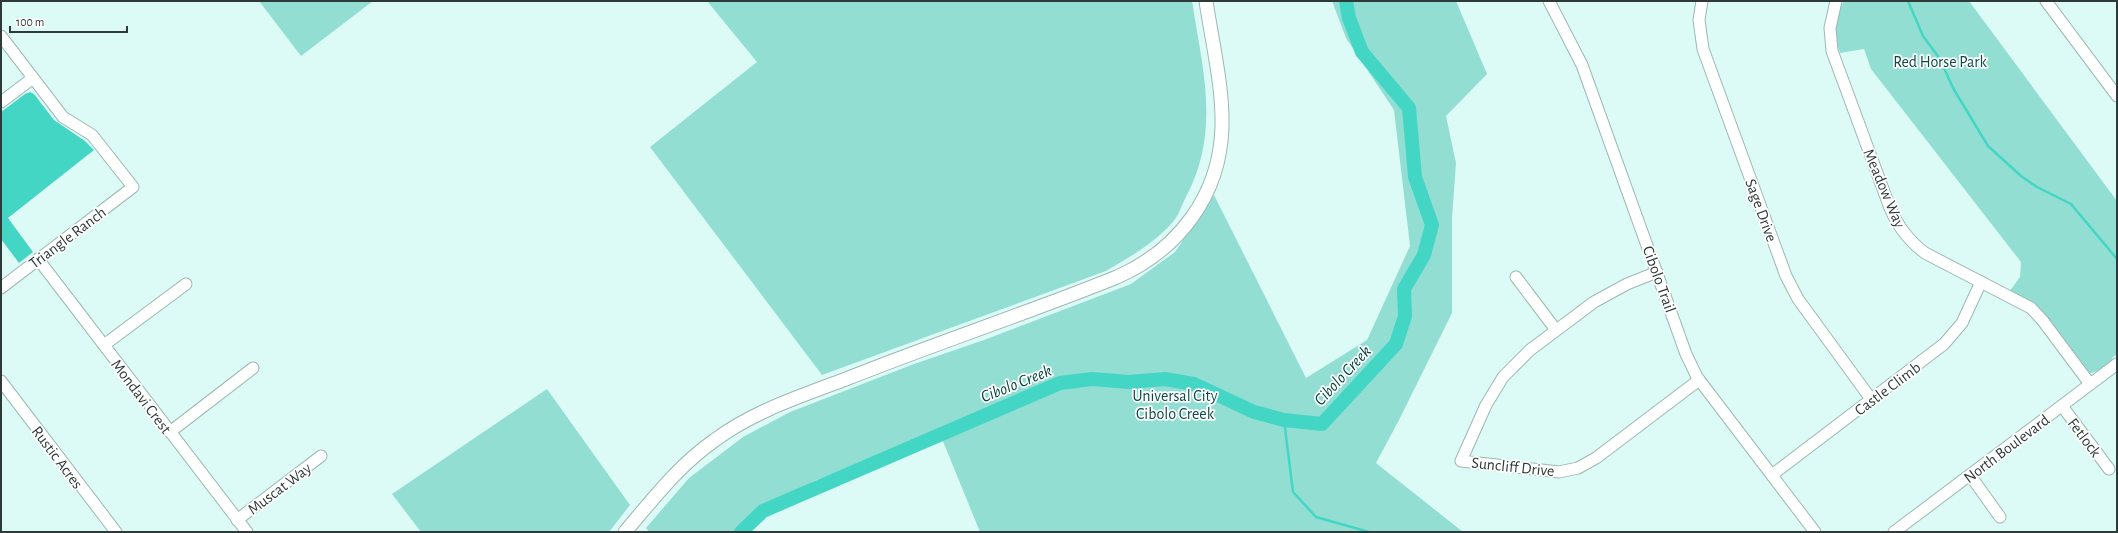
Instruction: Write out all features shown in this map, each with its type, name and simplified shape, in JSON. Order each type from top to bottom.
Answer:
[{"type":"main road","points":[[625,532],[682,466],[714,440],[750,418],[907,354],[1117,277],[1133,270],[1164,249],[1186,225],[1202,201],[1214,177],[1221,147],[1222,126],[1220,102],[1206,1]]},
{"type":"street","name":"Cibolo Trail","points":[[1549,1],[1582,65],[1686,354],[1699,380],[1815,532]]},
{"type":"street","name":"Sage Drive","points":[[1702,1],[1700,25],[1703,49],[1786,276],[1798,299],[1871,399]]},
{"type":"street","name":"Meadow Way","points":[[1836,1],[1830,28],[1832,51],[1894,217],[1904,234],[1918,248],[1934,258],[2031,308],[2090,384]]},
{"type":"street","points":[[2046,1],[2117,96]]},
{"type":"street","points":[[1,36],[33,78],[1,102]]},
{"type":"street","name":"Triangle Ranch","points":[[1,288],[133,187],[92,135],[63,117],[33,78]]},
{"type":"street","name":"Mondavi Crest","points":[[38,259],[247,532]]},
{"type":"street","name":"Suncliff Drive","points":[[1657,272],[1611,292],[1594,302],[1530,350],[1503,377],[1486,405],[1461,461],[1559,472],[1578,468],[1596,458],[1699,380]]},
{"type":"street","points":[[1516,277],[1556,330]]},
{"type":"street","name":"Castle Climb","points":[[1772,475],[1944,344],[1962,323],[1981,282]]},
{"type":"street","points":[[104,345],[186,284]]},
{"type":"street","name":"North Boulevard","points":[[1894,532],[2117,364]]},
{"type":"street","points":[[170,432],[253,368]]},
{"type":"street","name":"Rustic Acres","points":[[1,381],[116,532]]},
{"type":"street","name":"Fetlock","points":[[2062,406],[2109,469]]},
{"type":"street","name":"Muscat Way","points":[[237,520],[321,456]]},
{"type":"street","points":[[1970,475],[2000,517]]},
{"type":"green space","points":[[259,1],[373,1],[301,56]]},
{"type":"green space","points":[[707,1],[1192,1],[1201,52],[1206,102],[1206,126],[1203,150],[1196,174],[1176,218],[1165,231],[1149,244],[1106,271],[822,375],[650,147],[757,62]]},
{"type":"green space","name":"Universal City Cibolo Creek","points":[[1332,1],[1456,1],[1487,74],[1446,116],[1456,163],[1452,218],[1452,313],[1376,463],[1463,532],[980,532],[940,434],[814,481],[735,532],[649,532],[646,528],[689,478],[743,437],[790,412],[914,364],[984,340],[1131,284],[1175,252],[1214,195],[1306,378],[1367,340],[1410,246],[1394,110],[1346,38]]},
{"type":"green space","name":"Red Horse Park","points":[[1844,1],[1969,1],[2117,201],[2117,354],[2112,358],[2116,365],[2088,374],[2009,292],[2020,277],[2021,262],[1871,69],[1864,49],[1840,53],[1834,34],[1840,8]]},
{"type":"green space","points":[[547,389],[630,505],[609,532],[421,532],[392,494]]},
{"type":"shaded area","points":[[30,92],[34,94],[54,120],[85,141],[94,150],[8,218],[33,252],[19,263],[1,239],[1,112]]},
{"type":"waterway","name":"Cibolo Creek","points":[[741,532],[763,511],[1060,383],[1092,379],[1129,382],[1165,379],[1194,384],[1254,412],[1284,420],[1322,424],[1396,344],[1405,316],[1404,289],[1424,255],[1432,225],[1415,177],[1409,108],[1362,52],[1349,18],[1346,1]]},
{"type":"waterway","points":[[1908,1],[1923,36],[1940,59],[1953,88],[1988,146],[2021,176],[2037,187],[2071,204],[2117,259]]},
{"type":"waterway","points":[[1284,420],[1293,492],[1316,517],[1369,532]]}]
